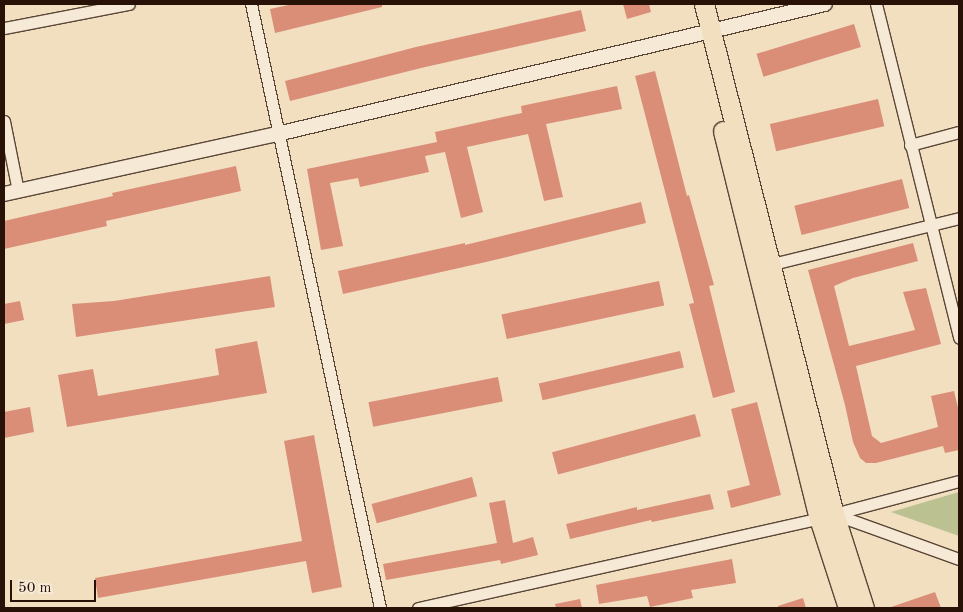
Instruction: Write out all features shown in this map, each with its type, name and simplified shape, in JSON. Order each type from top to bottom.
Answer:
[{"type":"highway","points":[[690,4],[704,33],[827,516],[848,608]]},
{"type":"highway","points":[[704,4],[704,33]]},
{"type":"highway","points":[[827,516],[864,608]]},
{"type":"street","points":[[4,28],[129,4]]},
{"type":"street","points":[[251,4],[277,134],[380,608]]},
{"type":"street","points":[[4,194],[277,134],[825,4]]},
{"type":"street","points":[[876,4],[930,225],[954,297],[959,338]]},
{"type":"street","points":[[4,121],[18,191]]},
{"type":"street","points":[[910,145],[959,132]]},
{"type":"street","points":[[764,266],[959,218]]},
{"type":"street","points":[[418,608],[827,516],[959,481]]},
{"type":"street","points":[[827,516],[959,559]]},
{"type":"green space","points":[[959,492],[959,536],[891,512]]},
{"type":"building","points":[[293,4],[382,4],[382,7],[275,33],[270,9]]},
{"type":"building","points":[[623,4],[649,4],[651,12],[627,19]]},
{"type":"building","points":[[581,10],[586,31],[421,68],[290,101],[285,81],[416,47]]},
{"type":"building","points":[[854,24],[861,47],[763,77],[756,54]]},
{"type":"building","points":[[655,71],[687,196],[689,195],[714,285],[709,286],[735,392],[713,398],[689,304],[694,303],[635,76]]},
{"type":"building","points":[[617,86],[622,109],[546,124],[563,197],[544,201],[528,134],[467,147],[483,212],[461,218],[445,152],[425,156],[429,172],[360,187],[358,178],[330,183],[343,246],[321,250],[307,169],[437,142],[435,132],[522,113],[521,106]]},
{"type":"building","points":[[878,99],[884,126],[776,151],[770,124]]},
{"type":"building","points":[[236,166],[241,191],[106,221],[107,226],[4,249],[4,221],[113,196],[112,193]]},
{"type":"building","points":[[902,179],[909,208],[802,235],[794,206]]},
{"type":"building","points":[[641,202],[646,223],[343,294],[338,271],[465,243],[465,245]]},
{"type":"building","points":[[913,243],[918,261],[853,278],[834,286],[849,346],[915,330],[903,292],[926,288],[941,344],[856,366],[872,436],[881,443],[938,427],[931,396],[954,391],[959,412],[959,450],[945,453],[943,446],[876,463],[866,463],[860,458],[853,442],[845,405],[808,270]]},
{"type":"building","points":[[270,276],[275,307],[76,337],[72,304],[114,301]]},
{"type":"building","points":[[659,281],[664,305],[507,339],[502,314]]},
{"type":"building","points":[[20,301],[24,320],[4,324],[4,304]]},
{"type":"building","points":[[257,341],[267,393],[67,427],[58,375],[93,369],[98,396],[219,375],[215,349]]},
{"type":"building","points":[[680,351],[684,368],[543,400],[539,384]]},
{"type":"building","points":[[498,377],[503,402],[373,427],[368,402]]},
{"type":"building","points":[[757,402],[781,495],[731,508],[727,491],[750,485],[731,409]]},
{"type":"building","points":[[30,407],[34,432],[4,438],[4,412]]},
{"type":"building","points":[[695,414],[701,436],[558,475],[552,452]]},
{"type":"building","points":[[314,435],[342,587],[312,593],[306,561],[98,598],[95,578],[302,541],[284,441]]},
{"type":"building","points":[[472,477],[477,496],[377,523],[372,504]]},
{"type":"building","points":[[710,494],[714,509],[652,522],[651,520],[570,539],[566,524],[637,507],[637,510]]},
{"type":"building","points":[[505,500],[513,543],[533,537],[538,555],[501,564],[500,560],[386,580],[383,564],[497,543],[489,503]]},
{"type":"building","points":[[732,559],[736,583],[691,590],[693,598],[650,607],[647,596],[599,604],[596,585]]},
{"type":"building","points":[[935,592],[941,608],[891,608],[891,607]]},
{"type":"building","points":[[803,598],[806,608],[778,608],[778,606]]},
{"type":"building","points":[[580,599],[582,608],[556,608],[555,604]]}]
